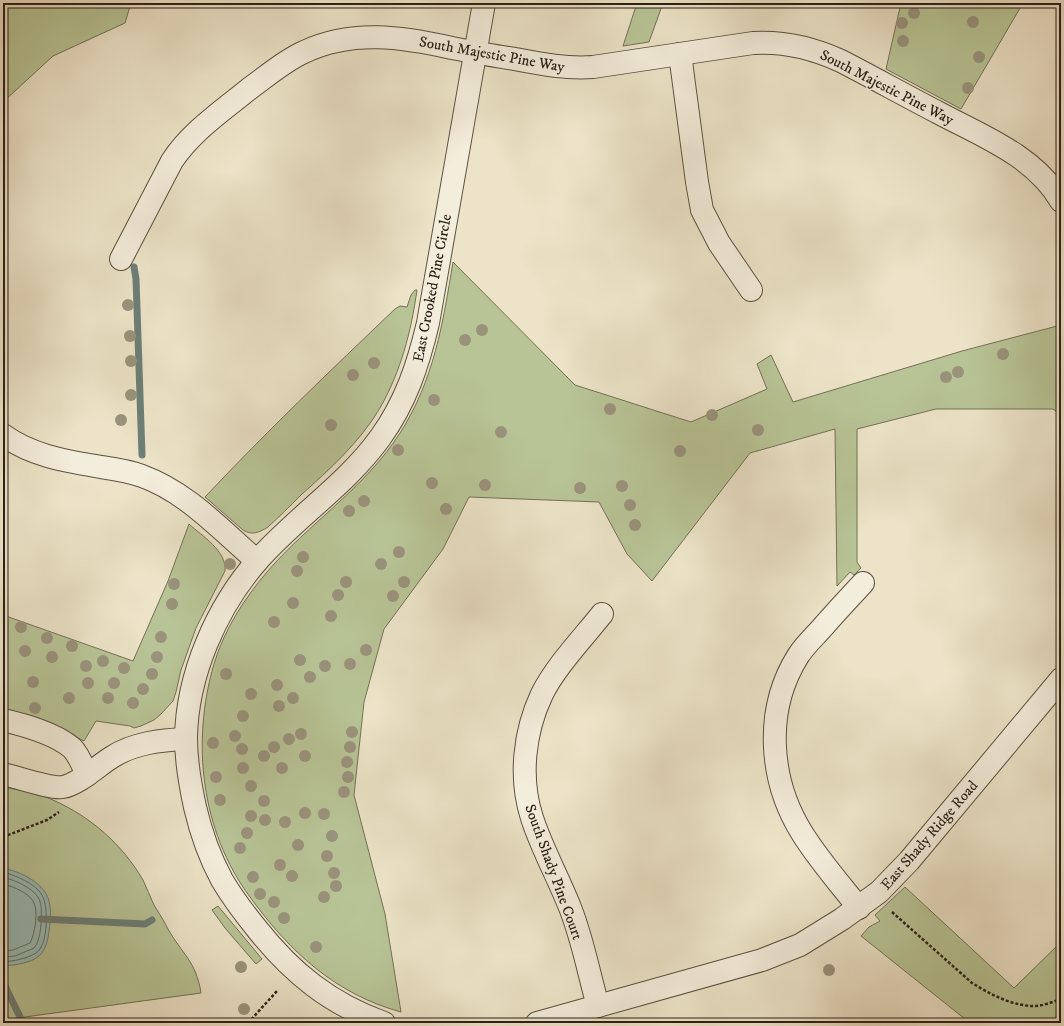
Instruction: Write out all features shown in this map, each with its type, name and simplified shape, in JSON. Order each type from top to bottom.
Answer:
[{"type":"street","name":"East Crooked Pine Circle","points":[[186,739],[190,700],[196,674],[206,645],[230,598],[257,561],[273,544],[360,462],[385,431],[410,384],[421,352],[428,323],[484,3]]},
{"type":"street","name":"South Majestic Pine Way","points":[[121,259],[168,167],[180,150],[203,127],[290,59],[304,52],[336,41],[365,37],[397,38],[547,65],[576,68],[593,67],[760,43],[793,45],[814,50],[847,64],[1009,150],[1036,171],[1049,184],[1061,201]]},
{"type":"street","points":[[680,54],[702,210],[719,243],[751,290]]},
{"type":"street","points":[[3,436],[41,455],[134,473],[157,482],[188,502],[257,561]]},
{"type":"street","points":[[859,908],[803,835],[794,819],[781,785],[776,758],[775,741],[779,701],[791,668],[804,648],[863,583]]},
{"type":"street","name":"South Shady Pine Court","points":[[598,1006],[572,912],[532,818],[526,794],[524,776],[529,730],[542,694],[559,668],[602,614]]},
{"type":"street","name":"East Shady Ridge Road","points":[[537,1023],[781,953],[814,937],[859,908],[879,892],[909,861],[1061,679]]},
{"type":"street","points":[[3,720],[44,733],[65,744],[76,753],[87,775]]},
{"type":"street","points":[[3,774],[63,787],[87,775],[113,756],[131,748],[148,743],[186,739],[191,788],[202,835],[213,864],[233,899],[274,950],[299,974],[338,1003],[384,1023]]},
{"type":"path","points":[[892,912],[972,983],[986,992],[1016,1003],[1034,1006],[1048,1004],[1061,999]]},
{"type":"path","points":[[248,1023],[277,991]]},
{"type":"green space","points":[[3,3],[131,3],[125,23],[53,56],[3,102]]},
{"type":"green space","points":[[637,3],[663,3],[649,42],[623,46]]},
{"type":"green space","points":[[901,3],[1023,3],[961,109],[886,69]]},
{"type":"green space","points":[[453,262],[575,385],[691,422],[767,389],[757,364],[771,355],[793,402],[962,351],[1061,325],[1061,415],[1053,409],[936,409],[857,429],[857,562],[861,568],[854,575],[850,572],[837,586],[835,429],[750,453],[652,581],[627,554],[599,502],[469,497],[443,549],[384,629],[364,702],[354,795],[385,914],[401,1012],[377,1004],[355,994],[315,968],[281,935],[250,897],[233,871],[220,844],[211,815],[205,785],[202,755],[203,724],[207,694],[218,651],[229,627],[243,604],[267,572],[283,554],[354,488],[386,453],[412,413],[429,372],[436,350]]},
{"type":"green space","points":[[415,290],[417,290],[412,321],[404,351],[394,380],[380,408],[372,420],[354,444],[268,527],[259,532],[253,533],[243,530],[205,497],[275,425],[395,309],[400,306],[407,307],[411,295]]},
{"type":"green space","points":[[189,524],[213,544],[222,557],[225,564],[225,571],[196,628],[181,670],[173,701],[161,714],[154,720],[134,728],[130,726],[96,721],[84,741],[47,722],[28,715],[3,709],[3,615],[133,661],[168,581]]},
{"type":"green space","points":[[3,787],[41,795],[67,807],[93,823],[115,843],[135,867],[173,938],[188,958],[196,973],[201,993],[3,1020]]},
{"type":"green space","points":[[905,887],[1014,988],[1061,942],[1061,1023],[970,1023],[861,936],[869,927],[880,921],[875,915]]},
{"type":"green space","points":[[218,906],[262,959],[256,964],[225,928],[212,910]]},
{"type":"water","points":[[3,868],[26,876],[37,883],[45,892],[50,906],[50,926],[45,948],[41,954],[27,962],[4,966],[3,966]]},
{"type":"waterway","points":[[134,267],[136,279],[142,455]]},
{"type":"waterway","points":[[41,919],[145,924],[152,920]]},
{"type":"waterway","points":[[3,982],[23,1023]]}]
